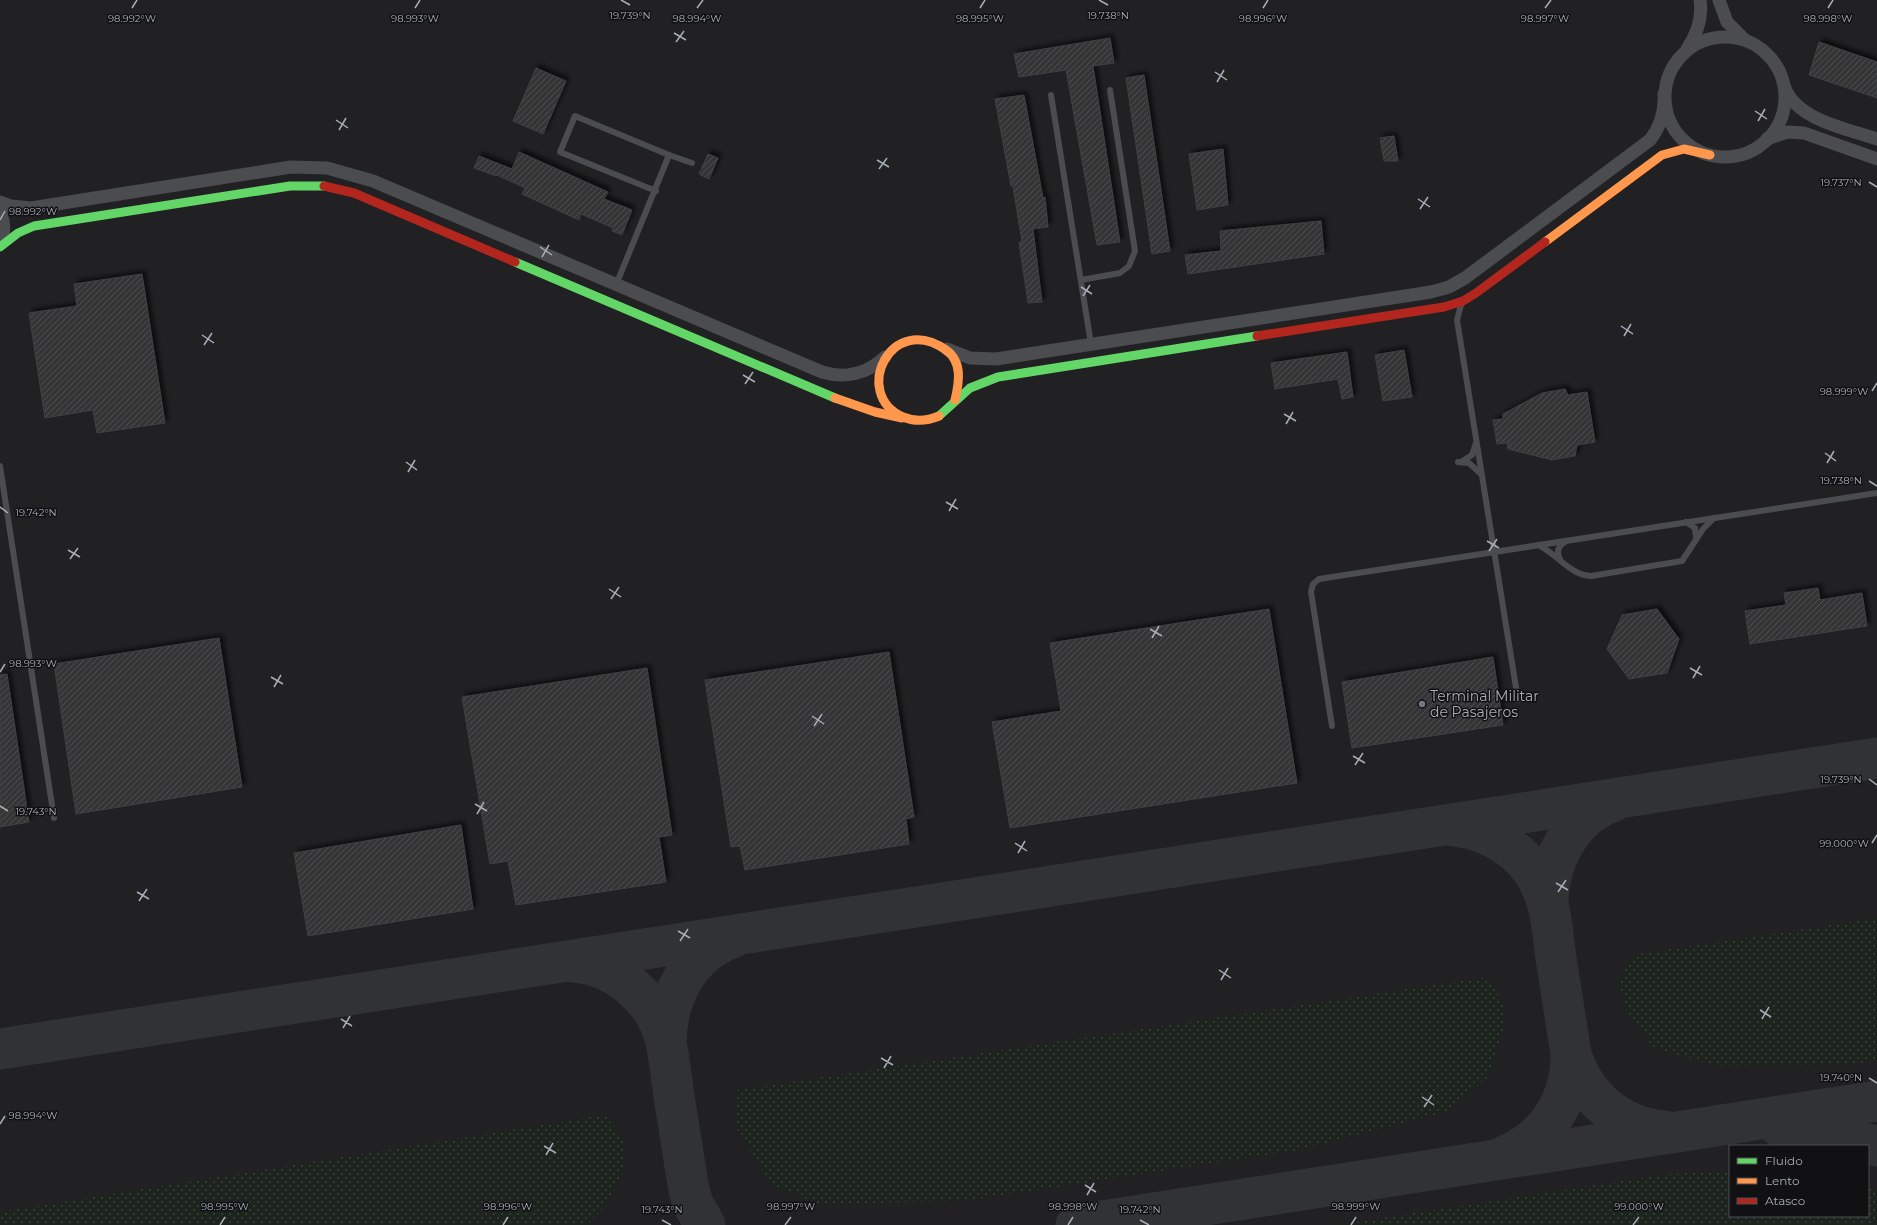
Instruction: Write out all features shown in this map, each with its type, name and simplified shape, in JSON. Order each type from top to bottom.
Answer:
[{"type":"street","points":[[0,202],[11,206],[31,208],[291,167],[327,168],[373,182],[832,375],[842,376],[862,372],[878,363],[902,342],[912,339],[934,341],[961,355],[987,360],[1440,290],[1465,278],[1650,140],[1661,122],[1665,104],[1664,94],[1667,78],[1674,64],[1685,51],[1698,27],[1701,10],[1700,0]]},
{"type":"street","points":[[1719,0],[1720,7],[1727,22],[1746,41]]},
{"type":"street","points":[[1685,51],[1698,42],[1714,38],[1730,37],[1746,41],[1761,49],[1771,59],[1779,71],[1784,85],[1795,105],[1810,116],[1877,139]]},
{"type":"street","points":[[1664,94],[1666,111],[1672,126],[1682,139],[1695,149],[1725,157],[1741,154],[1755,148],[1767,139],[1777,127],[1785,99],[1784,85]]},
{"type":"street","points":[[1767,139],[1787,132],[1804,133],[1877,159]]},
{"type":"street","points":[[955,400],[974,386],[998,377],[1453,305],[1470,297],[1662,155],[1684,149],[1701,151],[1710,154]]},
{"type":"street","points":[[0,247],[18,233],[34,226],[290,186],[315,185],[334,187],[367,198],[380,205],[839,400],[875,412],[909,419],[930,419],[949,409],[955,400],[961,381],[960,372],[954,358],[944,347]]},
{"type":"street","points":[[0,210],[4,230],[0,244]]},
{"type":"street","points":[[1410,295],[1412,312]]},
{"type":"street","points":[[885,357],[880,367],[878,378],[879,389],[890,409],[909,419]]},
{"type":"lane","points":[[1080,280],[1120,273],[1129,266],[1135,251],[1110,90]]},
{"type":"lane","points":[[1051,95],[1091,344]]},
{"type":"lane","points":[[656,191],[560,152],[575,116],[692,163]]},
{"type":"lane","points":[[616,285],[656,191],[669,155]]},
{"type":"lane","points":[[1470,297],[1460,308],[1457,320],[1518,700]]},
{"type":"lane","points":[[1434,309],[1447,311],[1457,320]]},
{"type":"lane","points":[[1476,440],[1472,455],[1463,461],[1458,462],[1474,466],[1482,479]]},
{"type":"lane","points":[[0,466],[54,818]]},
{"type":"lane","points":[[1332,726],[1311,592],[1316,581],[1877,493]]},
{"type":"lane","points":[[1865,495],[1877,498]]},
{"type":"lane","points":[[1538,545],[1578,573],[1591,576],[1678,562],[1684,559],[1703,529],[1714,518]]},
{"type":"lane","points":[[1686,522],[1695,528],[1696,539]]},
{"type":"lane","points":[[1561,560],[1558,550],[1560,545],[1568,541]]},
{"type":"shaded area","points":[[0,0],[1877,0],[1877,1225],[0,1225]]},
{"type":"shaded area","points":[[1877,918],[1877,1060],[1849,1065],[1717,1066],[1654,1048],[1627,1011],[1618,983],[1632,955]]},
{"type":"shaded area","points":[[1488,977],[1503,1002],[1504,1027],[1488,1077],[1448,1111],[1299,1150],[964,1201],[820,1204],[771,1184],[736,1127],[738,1090]]},
{"type":"shaded area","points":[[605,1115],[624,1140],[623,1171],[605,1207],[587,1225],[0,1225],[0,1212]]},
{"type":"shaded area","points":[[1729,1171],[1729,1217],[1869,1217],[1869,1186],[1877,1189],[1877,1225],[1337,1225],[1667,1174]]},
{"type":"building","points":[[1110,38],[1114,63],[1093,66],[1120,242],[1097,245],[1066,70],[1019,77],[1014,54]]},
{"type":"building","points":[[1819,42],[1877,62],[1877,98],[1809,75]]},
{"type":"building","points":[[536,68],[566,81],[543,134],[513,121]]},
{"type":"building","points":[[1144,75],[1170,251],[1152,254],[1126,78]]},
{"type":"building","points":[[1024,95],[1043,198],[1045,197],[1048,227],[1033,229],[1042,302],[1028,303],[1019,242],[1022,242],[1013,186],[1011,186],[995,99]]},
{"type":"building","points":[[1394,136],[1398,161],[1384,161],[1380,138]]},
{"type":"building","points":[[1223,149],[1228,205],[1197,210],[1189,154]]},
{"type":"building","points":[[519,152],[608,192],[604,199],[632,210],[622,235],[612,231],[613,228],[581,214],[579,220],[522,194],[525,188],[497,175],[496,176],[474,168],[479,156],[512,169]]},
{"type":"building","points":[[708,154],[718,158],[709,179],[699,174]]},
{"type":"building","points":[[1321,221],[1324,254],[1188,274],[1185,255],[1221,251],[1220,231]]},
{"type":"building","points":[[142,274],[165,423],[97,433],[93,410],[45,418],[29,313],[77,306],[74,284]]},
{"type":"building","points":[[1404,350],[1412,397],[1383,401],[1375,355]]},
{"type":"building","points":[[1347,352],[1353,397],[1342,399],[1338,379],[1275,389],[1271,363]]},
{"type":"building","points":[[1565,389],[1568,395],[1587,392],[1595,442],[1577,445],[1575,456],[1552,460],[1508,449],[1507,443],[1497,444],[1493,420],[1503,419],[1503,414],[1542,393]]},
{"type":"building","points":[[1818,588],[1820,600],[1862,593],[1867,626],[1750,644],[1745,611],[1786,605],[1784,593]]},
{"type":"building","points":[[1269,609],[1297,783],[1010,828],[992,722],[1061,711],[1050,643]]},
{"type":"building","points":[[1657,609],[1679,639],[1667,673],[1629,679],[1607,649],[1622,615]]},
{"type":"building","points":[[219,638],[242,787],[76,814],[54,664]]},
{"type":"building","points":[[889,652],[914,817],[906,819],[909,844],[745,870],[740,846],[731,847],[705,680]]},
{"type":"building","name":"Terminal Militar de Pasajeros","points":[[1493,657],[1503,725],[1352,748],[1342,682]]},
{"type":"building","points":[[647,668],[672,835],[659,837],[666,882],[516,905],[508,861],[490,864],[462,697]]},
{"type":"building","points":[[7,674],[29,822],[0,827],[0,675]]},
{"type":"building","points":[[461,825],[473,909],[308,936],[294,853]]},
{"type":"taxiway","points":[[0,1049],[1877,758]]},
{"type":"taxiway","points":[[1548,906],[1552,873],[1557,857],[1564,843],[1574,829],[1585,818],[1599,808],[1614,801]]},
{"type":"taxiway","points":[[1454,826],[1483,833],[1496,839],[1520,856],[1530,867],[1538,879],[1549,909],[1571,1054],[1577,1070],[1594,1096],[1618,1116],[1647,1128],[1664,1131]]},
{"type":"taxiway","points":[[666,1042],[667,1025],[671,1009],[683,979],[692,966],[703,955],[717,945],[732,938]]},
{"type":"taxiway","points":[[573,962],[605,970],[619,978],[633,987],[654,1012],[666,1042],[689,1190],[693,1204],[705,1225]]},
{"type":"taxiway","points":[[1505,1156],[1533,1139],[1545,1128],[1554,1116],[1567,1087],[1571,1054]]},
{"type":"taxiway","points":[[1076,1225],[1877,1101]]},
{"type":"taxiway","points":[[1780,1127],[1821,1133],[1877,1146]]},
{"type":"traffic: fast","points":[[0,247],[18,233],[34,226],[290,186],[324,186]]},
{"type":"traffic: fast","points":[[515,262],[835,398]]},
{"type":"traffic: fast","points":[[939,416],[970,388],[998,377],[1257,336]]},
{"type":"traffic: slow","points":[[1545,242],[1662,155],[1684,149],[1710,155]]},
{"type":"traffic: slow","points":[[939,416],[926,420],[912,420],[903,417],[888,406],[880,391],[879,375],[884,360],[895,348],[909,341],[926,341],[946,350],[955,360],[957,367],[958,387],[955,400]]},
{"type":"traffic: slow","points":[[835,398],[875,412],[902,418]]},
{"type":"traffic: jam","points":[[324,186],[354,193],[515,262]]},
{"type":"traffic: jam","points":[[1257,336],[1444,307],[1463,301],[1545,242]]},
{"type":"place","name":"Terminal Militar de Pasajeros","points":[[1422,704]]}]
